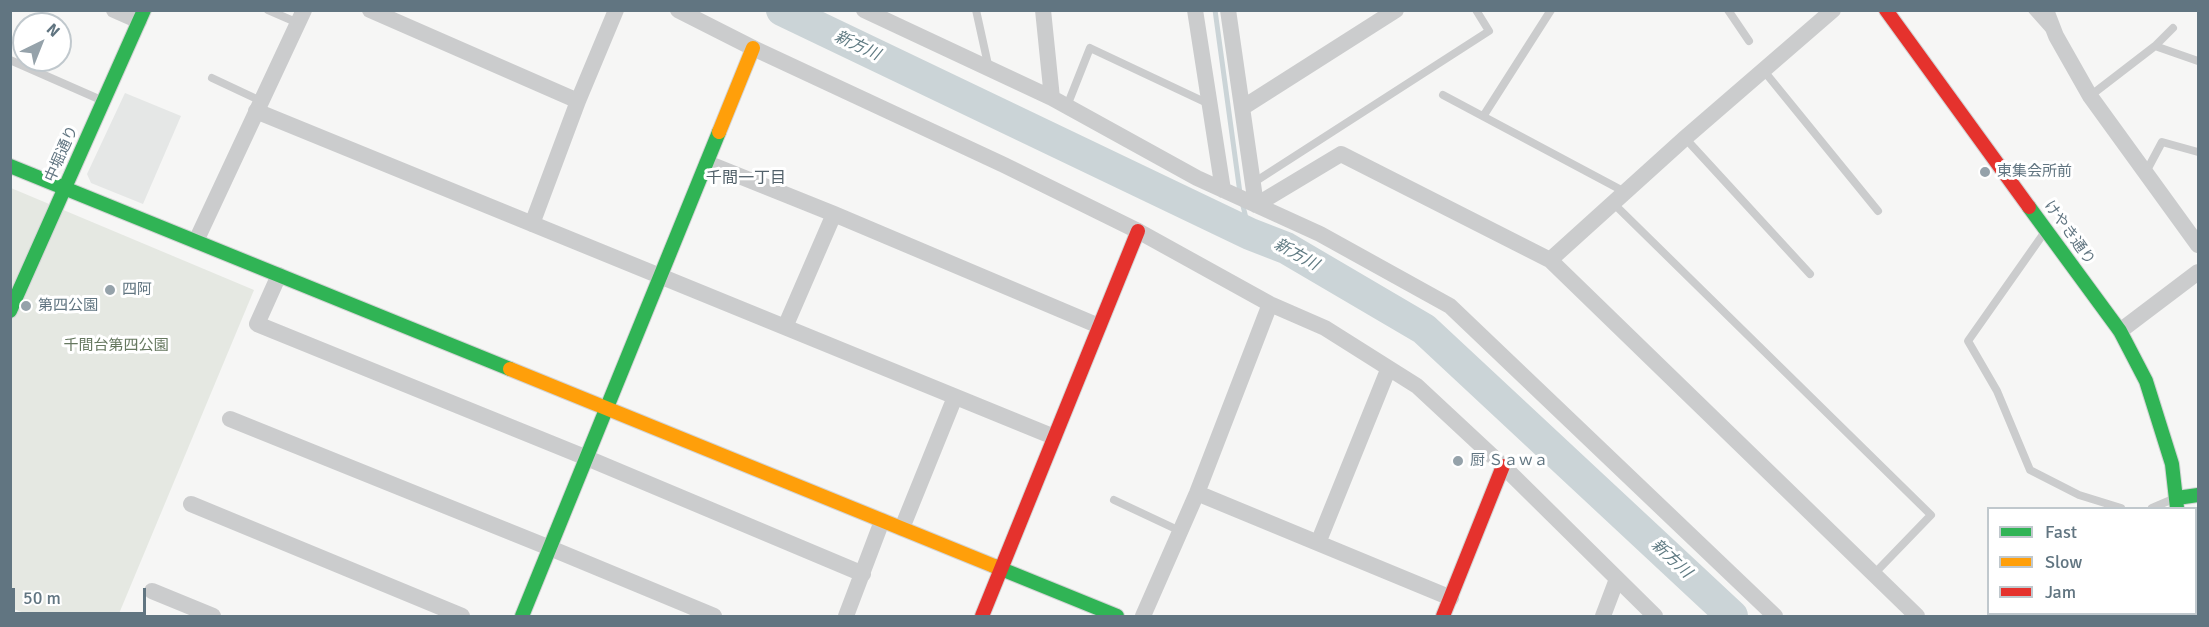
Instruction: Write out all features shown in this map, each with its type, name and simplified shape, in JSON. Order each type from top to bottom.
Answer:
[{"type":"street","points":[[114,10],[141,16]]},
{"type":"street","points":[[370,10],[579,101]]},
{"type":"street","points":[[532,224],[616,10]]},
{"type":"street","points":[[678,10],[753,48],[1004,165],[1138,231],[1270,304],[1325,328],[1388,370],[1417,386],[1503,466],[1655,616]]},
{"type":"street","points":[[864,10],[886,16],[1059,102],[1197,178],[1320,234],[1450,306],[1775,616]]},
{"type":"street","points":[[1043,10],[1059,102]]},
{"type":"street","points":[[1195,10],[1223,190]]},
{"type":"street","points":[[1228,10],[1256,205]]},
{"type":"street","points":[[1242,108],[1396,10]]},
{"type":"street","points":[[1550,260],[1685,138],[1833,10]]},
{"type":"street","name":"けやき通り","points":[[1886,10],[2120,331],[2146,381],[2165,437],[2177,503]]},
{"type":"street","points":[[2046,10],[2056,36],[2090,96],[2199,245]]},
{"type":"street","name":"中堀通り","points":[[10,311],[141,16]]},
{"type":"street","points":[[196,241],[301,17]]},
{"type":"street","points":[[522,616],[753,48]]},
{"type":"street","points":[[259,106],[532,224],[1054,437]]},
{"type":"street","points":[[1256,205],[1341,154],[1550,260],[1917,616]]},
{"type":"street","points":[[707,163],[1099,326]]},
{"type":"street","points":[[10,166],[1117,616]]},
{"type":"street","points":[[785,327],[834,214]]},
{"type":"street","points":[[982,616],[1138,231]]},
{"type":"street","points":[[2120,331],[2198,273]]},
{"type":"street","points":[[279,275],[256,324],[586,458],[862,574]]},
{"type":"street","points":[[1143,616],[1197,493],[1270,304]]},
{"type":"street","points":[[1318,543],[1388,370]]},
{"type":"street","points":[[902,528],[955,397]]},
{"type":"street","points":[[230,419],[714,616]]},
{"type":"street","points":[[1443,616],[1503,466]]},
{"type":"street","points":[[1197,493],[1451,598]]},
{"type":"street","points":[[2177,503],[2199,495]]},
{"type":"street","points":[[191,504],[462,616]]},
{"type":"street","points":[[846,616],[882,521]]},
{"type":"street","points":[[1603,616],[1617,579]]},
{"type":"street","points":[[152,591],[213,616]]},
{"type":"lane","points":[[268,10],[301,17]]},
{"type":"lane","points":[[976,10],[989,69]]},
{"type":"lane","points":[[1253,183],[1489,31],[1476,10]]},
{"type":"lane","points":[[1484,115],[1551,10]]},
{"type":"lane","points":[[1728,10],[1749,41]]},
{"type":"lane","points":[[2032,10],[2056,36]]},
{"type":"lane","points":[[2090,96],[2155,46],[2173,28]]},
{"type":"lane","points":[[2155,46],[2199,61]]},
{"type":"lane","points":[[1059,102],[1090,48],[1210,105]]},
{"type":"lane","points":[[10,60],[104,101]]},
{"type":"lane","points":[[1764,71],[1878,211]]},
{"type":"lane","points":[[212,78],[259,106]]},
{"type":"lane","points":[[1443,95],[1484,115],[1619,197],[1931,515],[1873,575]]},
{"type":"lane","points":[[1685,138],[1810,274]]},
{"type":"lane","points":[[2145,172],[2162,142],[2199,152]]},
{"type":"lane","points":[[2046,230],[1968,341],[1997,391],[2031,470],[2079,495],[2118,507]]},
{"type":"lane","points":[[1114,500],[1180,531]]},
{"type":"lane","points":[[2157,507],[2177,503]]},
{"type":"shaded area","points":[[125,93],[181,116],[143,204],[91,183],[87,174]]},
{"type":"green space","name":"千間台第四公園","points":[[11,188],[254,290],[118,616],[32,616],[11,608]]},
{"type":"waterway","name":"新方川","points":[[782,10],[1250,234],[1286,248],[1424,329],[1732,616]]},
{"type":"waterway","points":[[1215,10],[1240,193]]},
{"type":"waterway","points":[[1242,202],[1250,234]]},
{"type":"traffic: fast","points":[[10,311],[144,10]]},
{"type":"traffic: fast","points":[[522,616],[719,132]]},
{"type":"traffic: fast","points":[[10,166],[510,369]]},
{"type":"traffic: fast","points":[[2029,207],[2120,331],[2146,381],[2172,464],[2177,507]]},
{"type":"traffic: fast","points":[[2177,498],[2198,495]]},
{"type":"traffic: fast","points":[[994,566],[1117,616]]},
{"type":"traffic: slow","points":[[719,132],[753,48]]},
{"type":"traffic: slow","points":[[510,369],[994,566]]},
{"type":"traffic: jam","points":[[1886,10],[2029,207]]},
{"type":"traffic: jam","points":[[982,616],[1138,231]]},
{"type":"traffic: jam","points":[[1443,616],[1503,466]]},
{"type":"place","name":"東集会所前","points":[[1985,172]]},
{"type":"place","name":"四阿","points":[[110,290]]},
{"type":"place","name":"第四公園","points":[[26,306]]},
{"type":"place","name":"厨 Ｓａｗａ","points":[[1458,461]]},
{"type":"district","name":"千間一丁目","points":[[746,179]]}]
